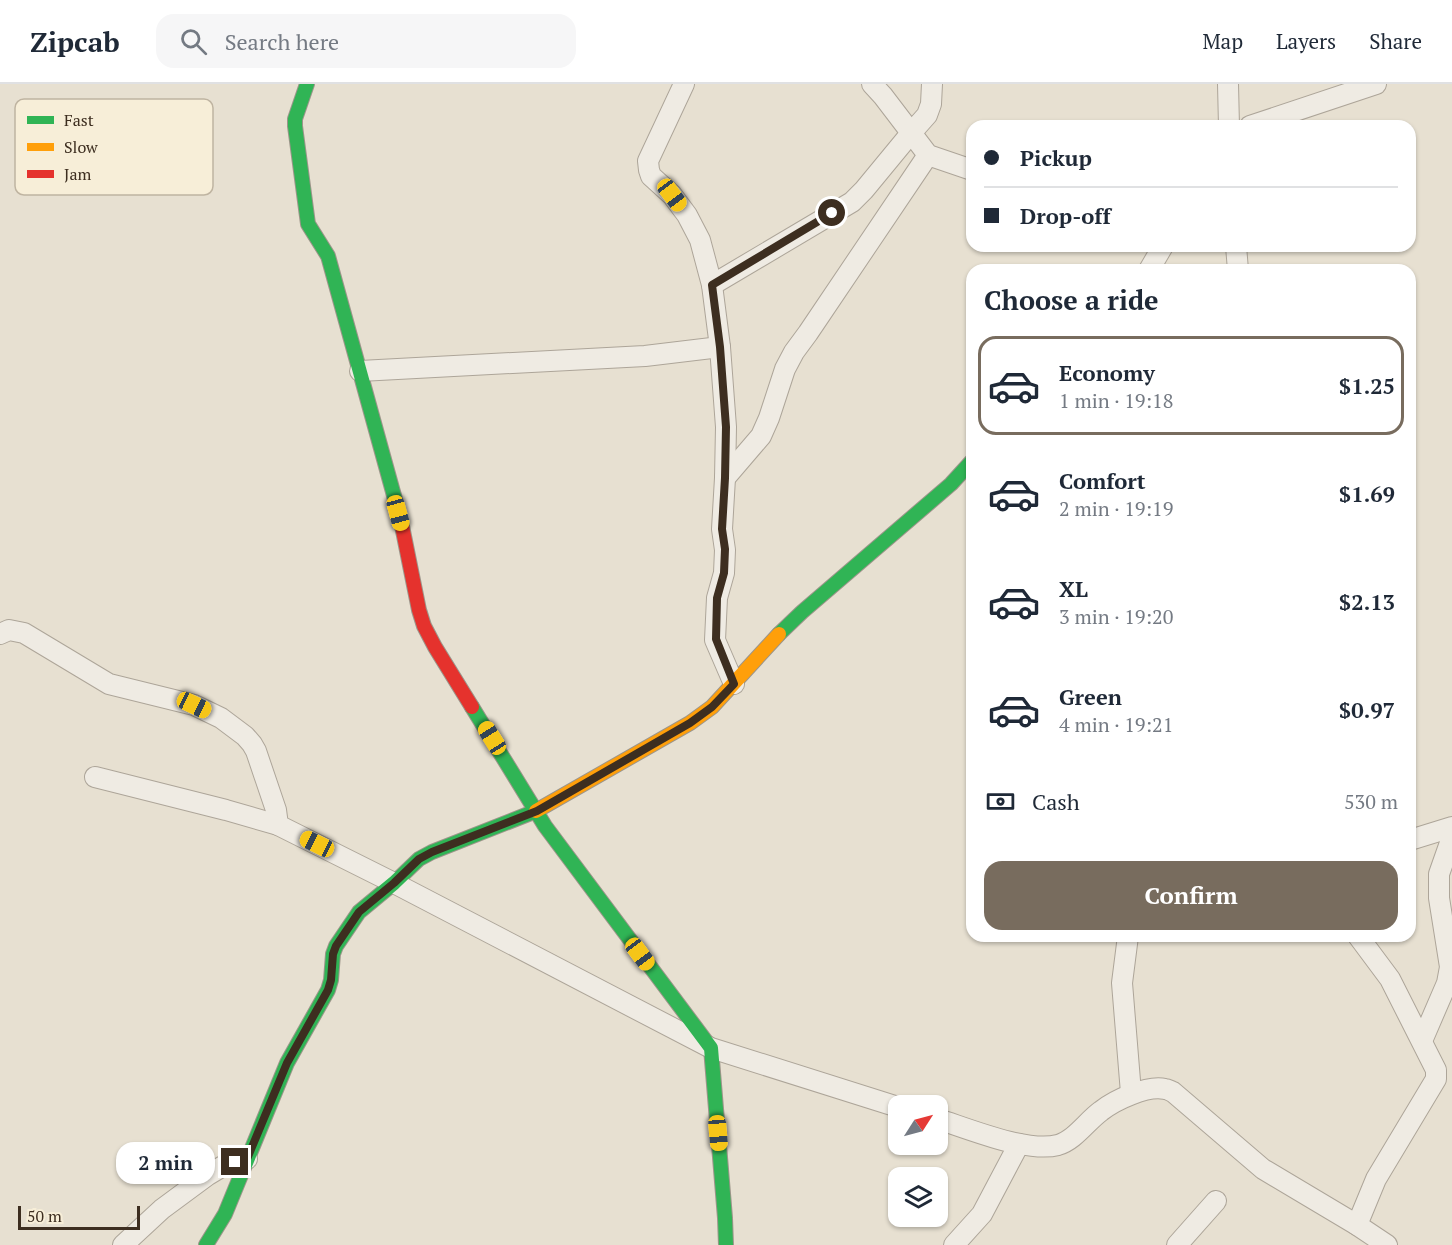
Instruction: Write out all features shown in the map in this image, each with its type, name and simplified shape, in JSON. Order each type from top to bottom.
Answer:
[{"type":"street","points":[[307,84],[294,126],[308,224],[328,256],[404,533],[424,626],[545,826],[711,1048],[726,1245]]},
{"type":"street","points":[[684,84],[648,161],[651,176],[672,195],[687,215],[700,240],[712,285],[720,347],[726,427],[722,529],[725,549],[724,573],[717,598],[716,639],[734,684]]},
{"type":"street","points":[[872,84],[928,155],[966,168]]},
{"type":"street","points":[[712,285],[852,202],[927,116],[931,104],[932,84]]},
{"type":"street","points":[[1228,84],[1229,120]]},
{"type":"street","points":[[1268,120],[1376,84]]},
{"type":"street","points":[[725,478],[761,436],[785,369],[794,352],[928,155]]},
{"type":"street","points":[[360,370],[634,356],[720,347]]},
{"type":"street","points":[[206,1245],[225,1214],[287,1063],[328,990],[336,946],[363,907],[394,883],[419,859],[537,811],[690,723],[712,707],[783,629],[951,484],[966,467]]},
{"type":"street","points":[[0,634],[9,630],[24,633],[109,684],[194,705],[221,718],[245,736],[256,751],[276,810],[278,825]]},
{"type":"street","points":[[95,777],[278,825],[711,1048],[888,1104]]},
{"type":"street","points":[[1416,838],[1452,827]]},
{"type":"street","points":[[1422,1041],[1447,983],[1450,968],[1439,898],[1439,874],[1452,837]]},
{"type":"street","points":[[1127,942],[1122,983],[1131,1093]]},
{"type":"street","points":[[1357,1225],[1376,1179],[1436,1079],[1436,1070],[1390,979],[1362,942]]},
{"type":"street","points":[[948,1122],[1019,1144],[1045,1147],[1069,1140],[1101,1110],[1131,1093],[1164,1089],[1173,1092],[1263,1169],[1387,1245]]},
{"type":"street","points":[[954,1245],[982,1214],[1019,1144]]},
{"type":"street","points":[[123,1245],[162,1209],[208,1175],[223,1166],[247,1159]]},
{"type":"street","points":[[1177,1245],[1216,1202]]},
{"type":"traffic: fast","points":[[307,84],[295,119],[295,126],[308,224],[328,256],[401,521]]},
{"type":"traffic: fast","points":[[779,634],[951,484],[966,468]]},
{"type":"traffic: fast","points":[[472,707],[545,826],[711,1048],[726,1245]]},
{"type":"traffic: fast","points":[[206,1245],[225,1214],[287,1063],[328,990],[336,946],[359,912],[419,859],[536,811]]},
{"type":"traffic: slow","points":[[536,811],[690,723],[712,707],[779,634]]},
{"type":"traffic: jam","points":[[401,521],[424,626],[472,707]]},
{"type":"route","points":[[235,1162],[247,1159],[287,1063],[328,990],[336,946],[363,907],[394,883],[419,859],[537,811],[690,723],[712,707],[734,684],[716,639],[717,598],[724,573],[725,549],[722,529],[726,427],[720,347],[712,285],[832,213]]}]
